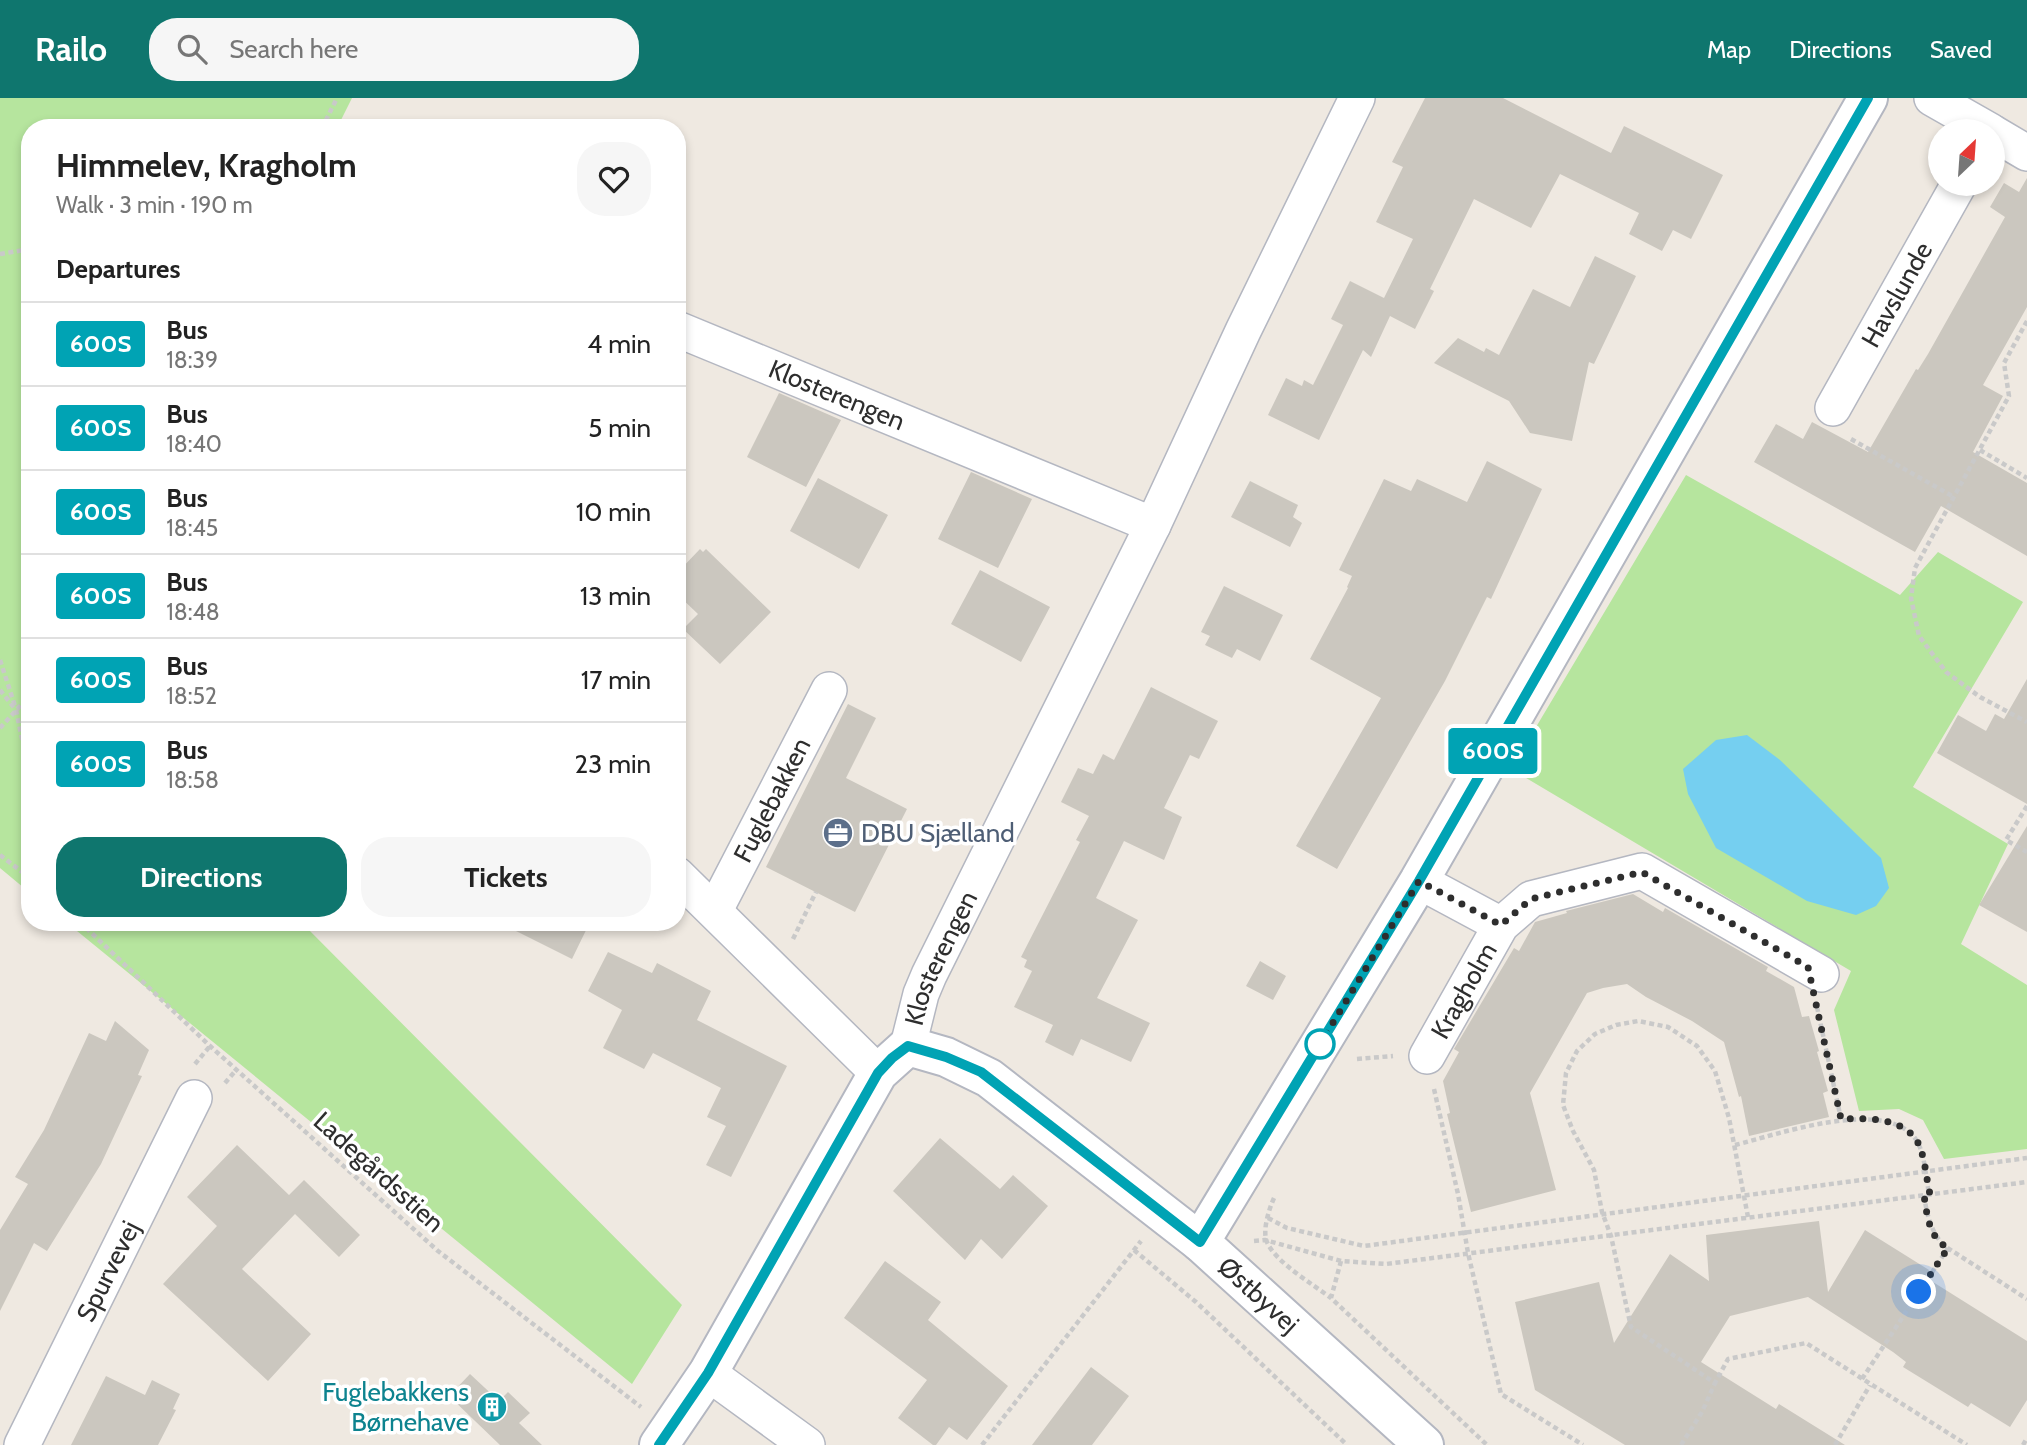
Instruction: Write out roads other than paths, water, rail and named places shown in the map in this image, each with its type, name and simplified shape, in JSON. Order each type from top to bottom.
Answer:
[{"type":"street","name":"Klosterengen","points":[[664,1437],[708,1373],[878,1073],[908,1046],[921,994],[929,975],[1153,525],[1243,331],[1357,98]]},
{"type":"street","points":[[1200,1242],[1419,881],[1868,98]]},
{"type":"street","points":[[1932,98],[1968,119]]},
{"type":"street","points":[[2006,141],[2027,153]]},
{"type":"street","name":"Havslunde","points":[[1833,408],[1952,196]]},
{"type":"street","name":"Klosterengen","points":[[686,333],[1153,525]]},
{"type":"street","name":"Fuglebakken","points":[[715,910],[829,690]]},
{"type":"street","name":"Kragholm","points":[[1427,1056],[1501,925],[1531,899],[1642,872],[1815,971]]},
{"type":"street","name":"Kragholm","points":[[1419,881],[1501,925]]},
{"type":"street","points":[[686,883],[878,1073]]},
{"type":"street","name":"Østbyvej","points":[[908,1046],[946,1057],[981,1072],[1200,1242],[1424,1445]]},
{"type":"street","name":"Spurvevej","points":[[22,1445],[194,1098]]},
{"type":"street","points":[[708,1373],[807,1445]]},
{"type":"water","points":[[1747,735],[1780,760],[1881,858],[1889,888],[1876,906],[1856,915],[1807,901],[1716,848],[1688,794],[1683,769],[1716,740]]},
{"type":"place","name":"DBU Sjælland","points":[[838,833]]},
{"type":"place","name":"Fuglebakkens Børnehave","points":[[492,1407]]}]
